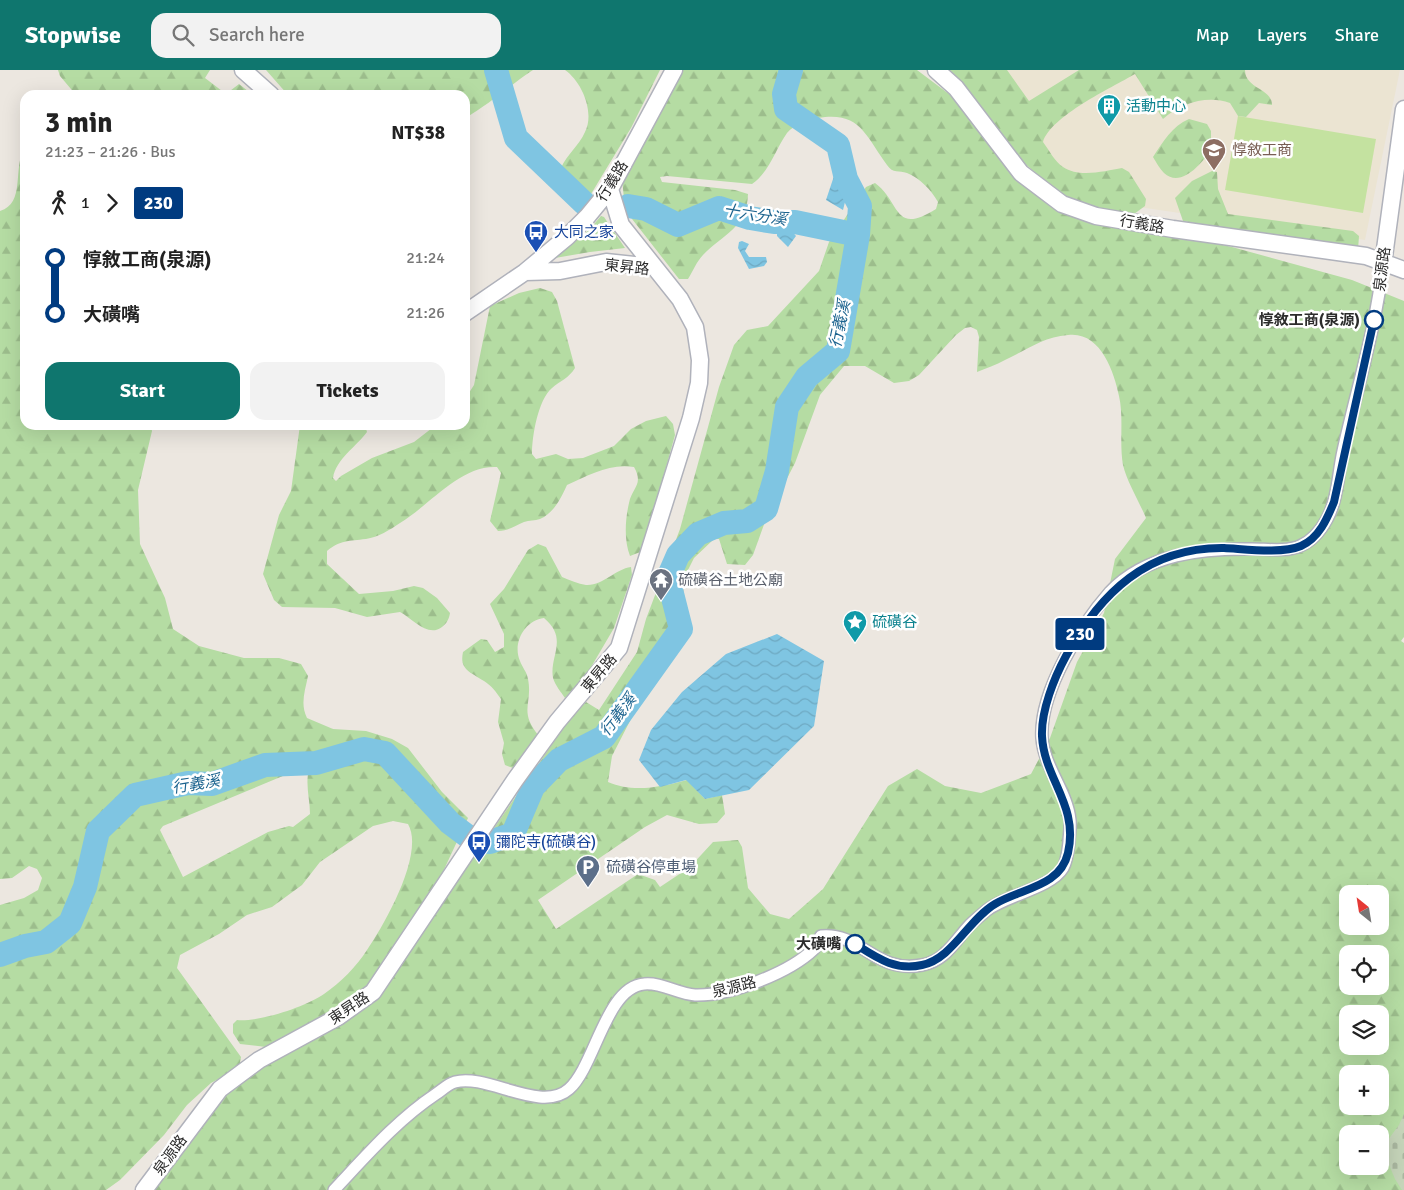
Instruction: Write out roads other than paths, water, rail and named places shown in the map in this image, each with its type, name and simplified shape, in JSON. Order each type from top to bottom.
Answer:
[{"type":"street","points":[[243,70],[265,90]]},
{"type":"street","name":"行義路","points":[[525,272],[567,237],[610,189],[674,70]]},
{"type":"street","name":"行義路","points":[[936,70],[956,88],[1021,173],[1062,204],[1096,216],[1173,230],[1366,256],[1383,264],[1404,270]]},
{"type":"street","name":"泉源路","points":[[334,1190],[409,1112],[453,1083],[469,1080],[506,1090],[548,1097],[568,1089],[584,1067],[621,996],[634,986],[654,985],[683,994],[696,995],[710,994],[758,982],[815,949],[821,936],[832,935],[845,939],[894,966],[920,966],[932,963],[944,955],[969,925],[995,904],[1052,878],[1063,868],[1068,851],[1070,820],[1066,804],[1046,756],[1042,736],[1051,683],[1089,620],[1111,591],[1134,573],[1161,560],[1218,548],[1291,549],[1307,542],[1319,531],[1334,502],[1343,450],[1366,362],[1380,292],[1404,109]]},
{"type":"street","points":[[610,189],[622,226],[653,267]]},
{"type":"street","name":"東昇路","points":[[196,1120],[220,1089],[259,1060],[338,1017],[373,992],[515,780],[557,722],[619,648],[690,418],[699,383],[699,345],[694,328],[680,299],[653,267],[606,262],[560,271],[525,272]]},
{"type":"street","points":[[470,310],[525,272]]},
{"type":"street","name":"泉源路","points":[[144,1190],[196,1120]]},
{"type":"water","points":[[834,176],[842,177],[846,198],[843,210],[826,200]]},
{"type":"water","points":[[786,229],[790,229],[796,236],[788,247],[777,236],[777,232],[784,233]]},
{"type":"water","points":[[742,241],[749,244],[745,251],[749,257],[766,257],[767,262],[764,266],[749,269],[738,248],[739,242]]},
{"type":"water","points":[[777,634],[824,661],[814,726],[749,790],[705,799],[686,780],[660,787],[639,760],[651,730],[682,692],[726,654]]},
{"type":"waterway","name":"十六分溪","points":[[496,70],[516,138],[584,203]]},
{"type":"waterway","name":"行義溪","points":[[0,955],[25,946],[46,942],[70,923],[85,887],[98,831],[135,795],[188,783],[212,784],[265,765],[316,763],[364,749],[385,753],[450,823],[474,841],[490,842],[513,834],[533,787],[559,760],[604,737],[681,629],[668,578],[678,555],[698,534],[724,523],[747,521],[766,509],[777,471],[787,407],[807,377],[838,351],[858,235],[860,206],[846,179],[838,145],[786,109],[784,94],[791,70]]},
{"type":"waterway","name":"十六分溪","points":[[628,206],[646,209],[678,225],[719,208],[750,218],[774,222],[795,222],[858,235]]},
{"type":"place","name":"活動中心","points":[[1109,127]]},
{"type":"place","name":"惇敘工商","points":[[1214,171]]},
{"type":"place","name":"大同之家","points":[[536,253]]},
{"type":"place","name":"惇敘工商(泉源)","points":[[1374,320]]},
{"type":"place","name":"硫磺谷土地公廟","points":[[661,601]]},
{"type":"place","name":"硫磺谷","points":[[855,643]]},
{"type":"place","name":"彌陀寺(硫磺谷)","points":[[479,863]]},
{"type":"place","name":"硫磺谷停車場","points":[[588,888]]},
{"type":"place","name":"大磺嘴","points":[[855,944]]}]
